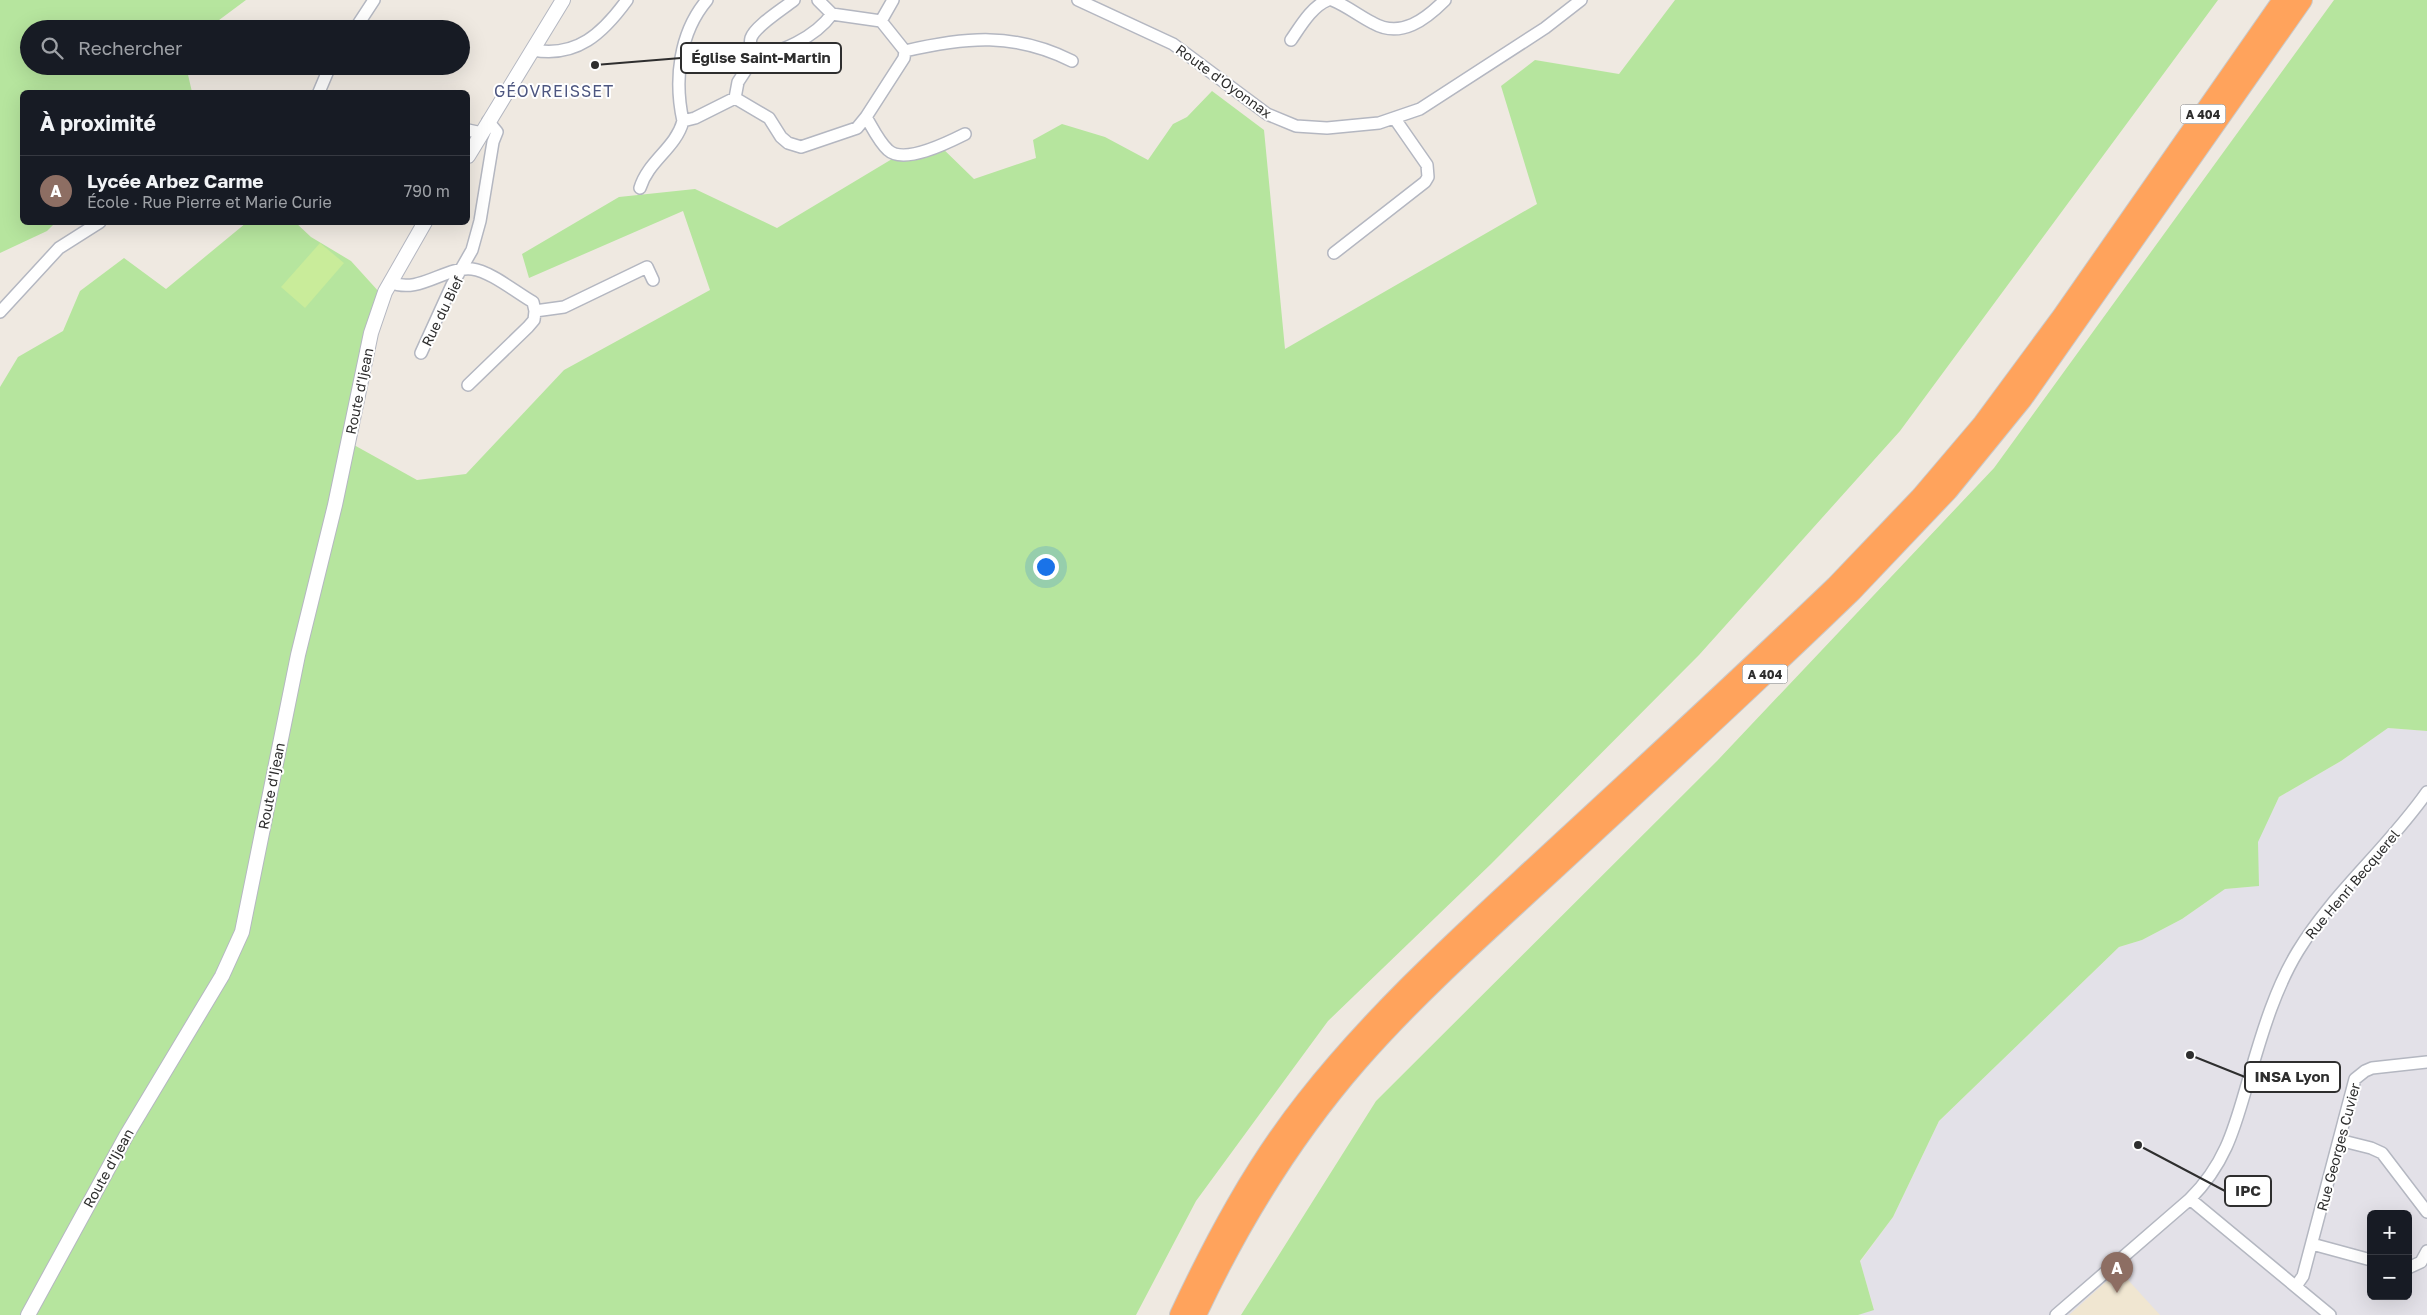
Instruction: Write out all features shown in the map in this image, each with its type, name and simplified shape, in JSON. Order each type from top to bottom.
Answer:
[{"type":"highway","name":"A 404","points":[[1180,1315],[1214,1245],[1256,1172],[1304,1104],[1352,1045],[1435,960],[1836,586],[1887,535],[1952,461],[2031,361],[2283,0]]},
{"type":"highway","name":"A 404","points":[[1196,1315],[1227,1251],[1266,1184],[1312,1117],[1358,1061],[1436,981],[1852,592],[1907,535],[1973,460],[2046,365],[2302,0]]},
{"type":"street","points":[[361,20],[374,0]]},
{"type":"street","points":[[470,153],[563,0]]},
{"type":"street","points":[[533,50],[551,53],[577,46],[595,37],[610,23],[627,0]]},
{"type":"street","points":[[640,188],[644,174],[680,132],[683,121],[679,100],[681,56],[692,23],[707,0]]},
{"type":"street","points":[[753,59],[750,45],[752,37],[757,30],[794,0]]},
{"type":"street","points":[[735,98],[769,118],[781,137],[794,147],[812,144],[856,128],[866,117],[904,58],[905,51],[881,21],[832,14],[818,0]]},
{"type":"street","points":[[881,21],[893,0]]},
{"type":"street","name":"Route d'Oyonnax","points":[[1078,0],[1173,44],[1202,63],[1246,100],[1282,121],[1296,126],[1327,128],[1352,127],[1395,119],[1420,109],[1546,28],[1581,0]]},
{"type":"street","points":[[1291,40],[1306,19],[1322,2],[1328,0]]},
{"type":"street","points":[[1332,0],[1348,6],[1374,24],[1390,29],[1409,28],[1433,12],[1445,0]]},
{"type":"street","points":[[735,98],[738,82],[753,59],[777,53],[793,45],[826,21],[832,14]]},
{"type":"street","points":[[905,51],[948,41],[974,39],[1021,42],[1049,50],[1072,61]]},
{"type":"street","points":[[320,90],[326,75]]},
{"type":"street","points":[[683,121],[695,118],[735,98]]},
{"type":"street","points":[[866,117],[888,150],[896,155],[907,155],[939,146],[966,134]]},
{"type":"street","points":[[1334,253],[1425,182],[1428,177],[1427,165],[1395,119]]},
{"type":"street","points":[[470,130],[485,127]]},
{"type":"street","name":"Rue du Bief","points":[[421,353],[452,285],[472,250],[493,142],[497,136],[497,132],[485,127]]},
{"type":"street","points":[[0,312],[59,248],[95,225]]},
{"type":"street","name":"Route d'Ijean","points":[[28,1315],[126,1136],[222,976],[242,932],[298,655],[335,505],[375,318],[390,282],[423,225]]},
{"type":"street","points":[[536,311],[564,307],[647,267],[653,280]]},
{"type":"street","points":[[463,268],[485,273],[534,302],[536,311],[534,320],[528,327],[468,385]]},
{"type":"street","name":"Rue du Bief","points":[[390,282],[404,286],[423,282],[463,268]]},
{"type":"street","name":"Rue Henri Becquerel","points":[[2056,1315],[2190,1199],[2217,1167],[2229,1144],[2265,1027],[2281,986],[2298,952],[2322,918],[2413,812],[2427,792]]},
{"type":"street","name":"Rue Georges Cuvier","points":[[2296,1286],[2304,1276],[2352,1085],[2359,1074],[2372,1068],[2427,1062]]},
{"type":"street","points":[[2339,1140],[2371,1148],[2382,1153],[2427,1212]]},
{"type":"street","points":[[2190,1199],[2330,1315]]},
{"type":"street","points":[[2312,1244],[2367,1259]]},
{"type":"street","points":[[2412,1266],[2421,1262],[2427,1251]]},
{"type":"shaded area","points":[[2388,728],[2427,731],[2427,1315],[1858,1315],[1874,1309],[1860,1262],[1893,1217],[1939,1121],[2119,947],[2142,940],[2182,919],[2225,889],[2258,886],[2257,842],[2279,797],[2341,761]]},
{"type":"shaded area","points":[[2119,1270],[2160,1315],[2069,1315]]},
{"type":"green space","points":[[0,0],[246,0],[219,20],[20,20],[20,75],[188,75],[192,90],[20,90],[20,225],[53,225],[47,231],[0,253]]},
{"type":"green space","points":[[1675,0],[2218,0],[1900,431],[1699,655],[1491,864],[1328,1021],[1196,1201],[1136,1315],[0,1315],[0,387],[18,357],[63,331],[80,291],[124,258],[166,289],[244,225],[298,225],[311,237],[351,261],[380,293],[345,440],[417,480],[466,474],[564,370],[710,290],[683,211],[529,278],[522,254],[619,197],[695,189],[777,228],[897,156],[936,142],[974,179],[1036,158],[1033,140],[1062,124],[1105,137],[1148,160],[1173,124],[1187,117],[1212,91],[1264,130],[1285,349],[1537,204],[1501,86],[1535,60],[1619,74]]},
{"type":"green space","points":[[2334,0],[2427,0],[2427,731],[2388,728],[2341,761],[2279,797],[2258,842],[2259,886],[2225,889],[2182,919],[2142,940],[2119,947],[1939,1121],[1893,1217],[1860,1261],[1874,1310],[1858,1315],[1241,1315],[1376,1101],[1717,761],[1994,468]]},
{"type":"green space","points":[[320,243],[344,263],[305,308],[281,287]]},
{"type":"place","name":"Église Saint-Martin","points":[[595,65]]},
{"type":"place","name":"INSA Lyon","points":[[2190,1055]]},
{"type":"place","name":"IPC","points":[[2138,1145]]},
{"type":"place","name":"Lycée Arbez Carme","points":[[2117,1293]]},
{"type":"district","name":"GÉOVREISSET","points":[[554,91]]}]
